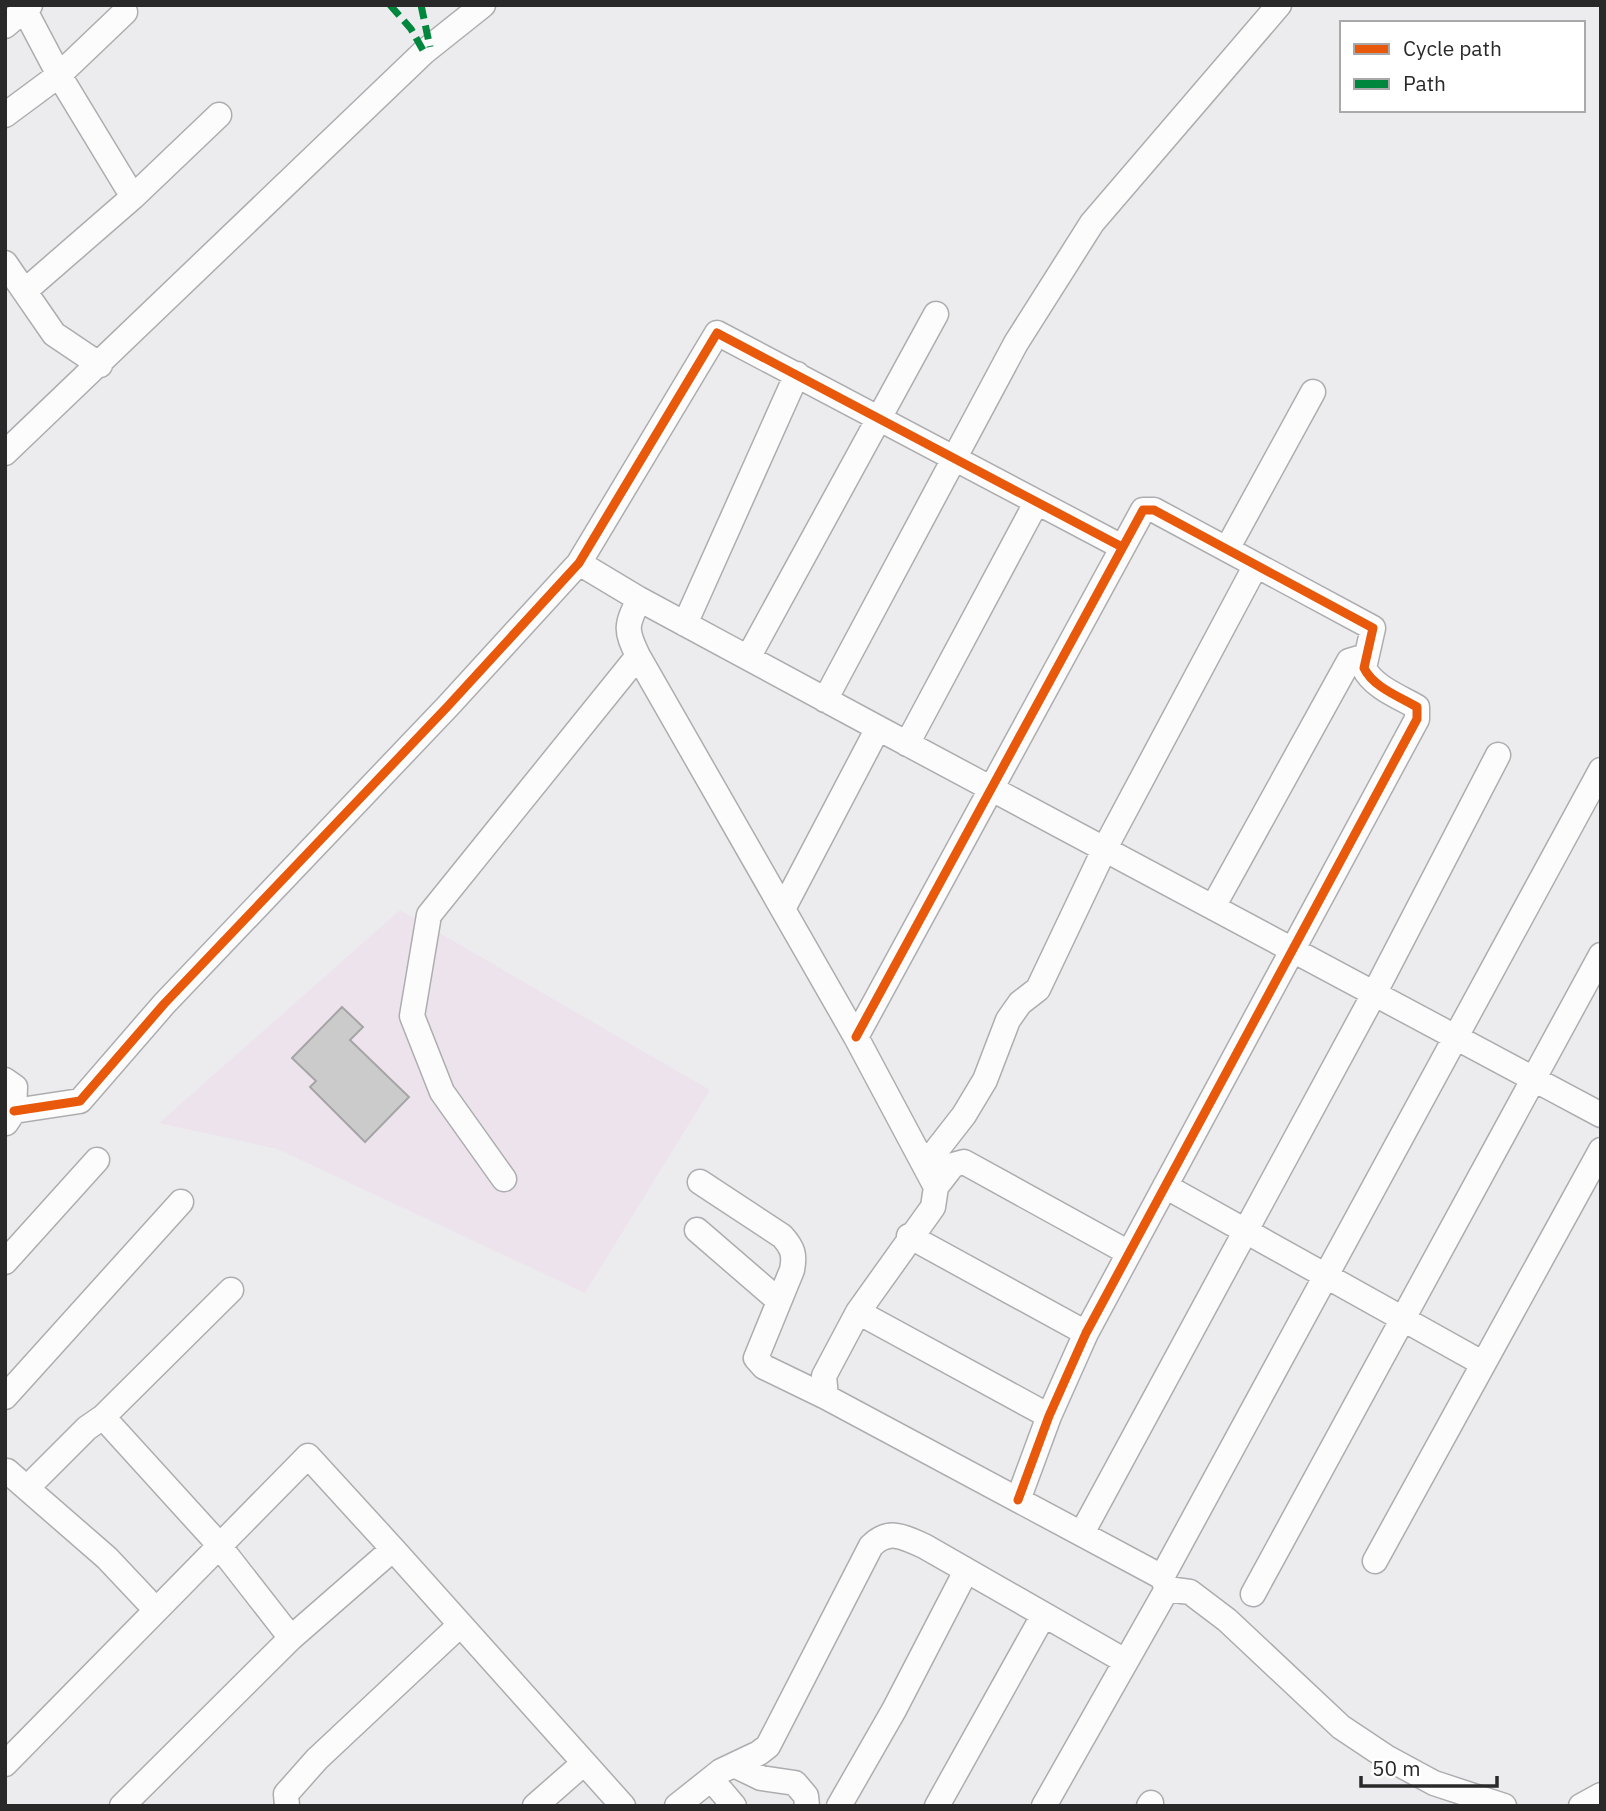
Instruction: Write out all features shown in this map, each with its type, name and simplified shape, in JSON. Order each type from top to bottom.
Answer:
[{"type":"street","points":[[5,453],[100,365],[405,70],[483,5]]},
{"type":"street","points":[[825,700],[1016,343],[1092,223],[1279,5]]},
{"type":"street","points":[[5,26],[25,7],[60,75],[133,197]]},
{"type":"street","points":[[5,115],[60,75],[125,12]]},
{"type":"street","points":[[26,290],[133,197],[219,115]]},
{"type":"street","points":[[5,262],[54,334],[100,365]]},
{"type":"street","points":[[749,656],[936,314]]},
{"type":"street","points":[[5,1080],[15,1087],[10,1117],[80,1101],[164,1004],[448,706],[579,563],[717,333],[1122,547]]},
{"type":"street","points":[[685,624],[797,374]]},
{"type":"street","points":[[1227,549],[1313,392]]},
{"type":"street","points":[[907,744],[1036,503]]},
{"type":"street","points":[[856,1037],[1143,510],[1148,508],[1373,628],[1366,656],[1367,674],[1372,681],[1418,707],[1417,719],[1086,1333],[1049,1416],[1018,1500]]},
{"type":"street","points":[[579,563],[639,599],[749,656],[989,789],[1105,848],[1601,1115]]},
{"type":"street","points":[[931,1176],[985,1080],[1008,1020],[1020,1003],[1038,989],[1105,848],[1256,565]]},
{"type":"street","points":[[639,599],[628,622],[627,632],[638,656],[856,1037],[931,1176],[933,1207],[909,1236],[858,1312],[824,1376],[826,1397]]},
{"type":"street","points":[[504,1179],[442,1092],[412,1016],[429,915],[638,656]]},
{"type":"street","points":[[1213,907],[1341,674],[1349,661],[1366,656]]},
{"type":"street","points":[[783,909],[877,728]]},
{"type":"street","points":[[1082,1533],[1374,994],[1498,755]]},
{"type":"street","points":[[1044,1806],[1125,1661],[1453,1037],[1601,770]]},
{"type":"street","points":[[1253,1594],[1601,955]]},
{"type":"street","points":[[1375,1560],[1601,1150]]},
{"type":"street","points":[[5,1262],[97,1160]]},
{"type":"street","points":[[931,1176],[964,1162],[1129,1253]]},
{"type":"street","points":[[700,1182],[790,1245],[795,1256],[757,1351],[758,1362],[1082,1533],[1164,1583],[1190,1592],[1227,1620],[1341,1727],[1386,1757],[1434,1783],[1504,1806]]},
{"type":"street","points":[[1165,1186],[1482,1363]]},
{"type":"street","points":[[5,1397],[181,1202]]},
{"type":"street","points":[[697,1230],[778,1300]]},
{"type":"street","points":[[909,1236],[1086,1333]]},
{"type":"street","points":[[36,1479],[232,1290]]},
{"type":"street","points":[[858,1312],[1049,1416]]},
{"type":"street","points":[[103,1417],[218,1545],[291,1638]]},
{"type":"street","points":[[5,1764],[308,1456],[623,1806]]},
{"type":"street","points":[[7,1471],[107,1558],[156,1609]]},
{"type":"street","points":[[677,1806],[711,1779],[768,1746],[878,1538],[900,1535],[1125,1661]]},
{"type":"street","points":[[128,1803],[291,1638],[393,1549]]},
{"type":"street","points":[[839,1806],[894,1710],[966,1571]]},
{"type":"street","points":[[937,1806],[1043,1616]]},
{"type":"street","points":[[287,1806],[286,1794],[317,1759],[460,1625]]},
{"type":"street","points":[[535,1806],[584,1763]]},
{"type":"street","points":[[734,1765],[761,1778],[795,1783],[806,1796],[807,1806]]},
{"type":"street","points":[[711,1779],[734,1806]]},
{"type":"street","points":[[1581,1806],[1601,1796]]},
{"type":"shaded area","points":[[400,910],[710,1090],[585,1293],[277,1149],[159,1123]]},
{"type":"building","points":[[342,1007],[363,1027],[350,1040],[409,1097],[365,1142],[310,1087],[316,1081],[292,1058]]},
{"type":"marked path","points":[[390,5],[411,29],[424,52]]},
{"type":"marked path","points":[[421,5],[430,47]]},
{"type":"cycle path","points":[[14,1111],[80,1101],[164,1004],[448,706],[579,563],[717,333],[1122,547]]},
{"type":"cycle path","points":[[856,1037],[1143,510],[1154,510],[1373,628],[1364,668],[1380,686],[1417,707],[1417,719],[1086,1333],[1049,1416],[1018,1500]]}]
